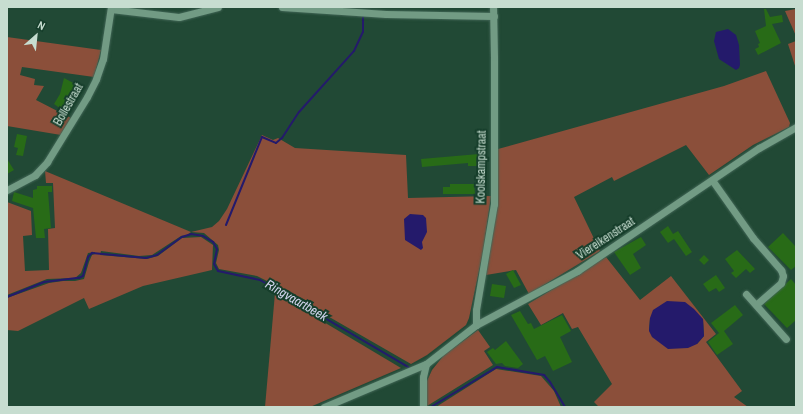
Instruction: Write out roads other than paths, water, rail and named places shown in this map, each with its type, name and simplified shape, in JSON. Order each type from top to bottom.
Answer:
[{"type":"street","points":[[110,8],[179,17],[218,7]]},
{"type":"street","points":[[282,7],[386,14],[494,16]]},
{"type":"street","name":"Koolskampstraat","points":[[476,325],[476,310],[494,204],[493,7]]},
{"type":"street","name":"Bollestraat","points":[[7,190],[35,175],[47,162],[87,97],[103,59],[110,8]]},
{"type":"street","name":"Viereikenstraat","points":[[324,407],[426,364],[476,325],[577,271],[759,148],[796,127]]},
{"type":"street","points":[[712,180],[753,238],[781,270],[783,276],[781,283],[756,305]]},
{"type":"street","points":[[746,294],[786,339]]},
{"type":"street","points":[[423,407],[423,377],[426,364]]},
{"type":"waterway","points":[[226,225],[262,137],[276,143],[282,138],[299,112],[354,51],[363,32],[363,14]]},
{"type":"waterway","name":"Ringvaartbeek","points":[[7,297],[44,282],[79,278],[83,276],[88,257],[92,253],[146,258],[157,255],[182,237],[191,234],[203,236],[213,242],[217,249],[214,264],[218,271],[260,280],[410,368]]},
{"type":"waterway","points":[[431,407],[497,367],[544,375],[565,407]]}]
